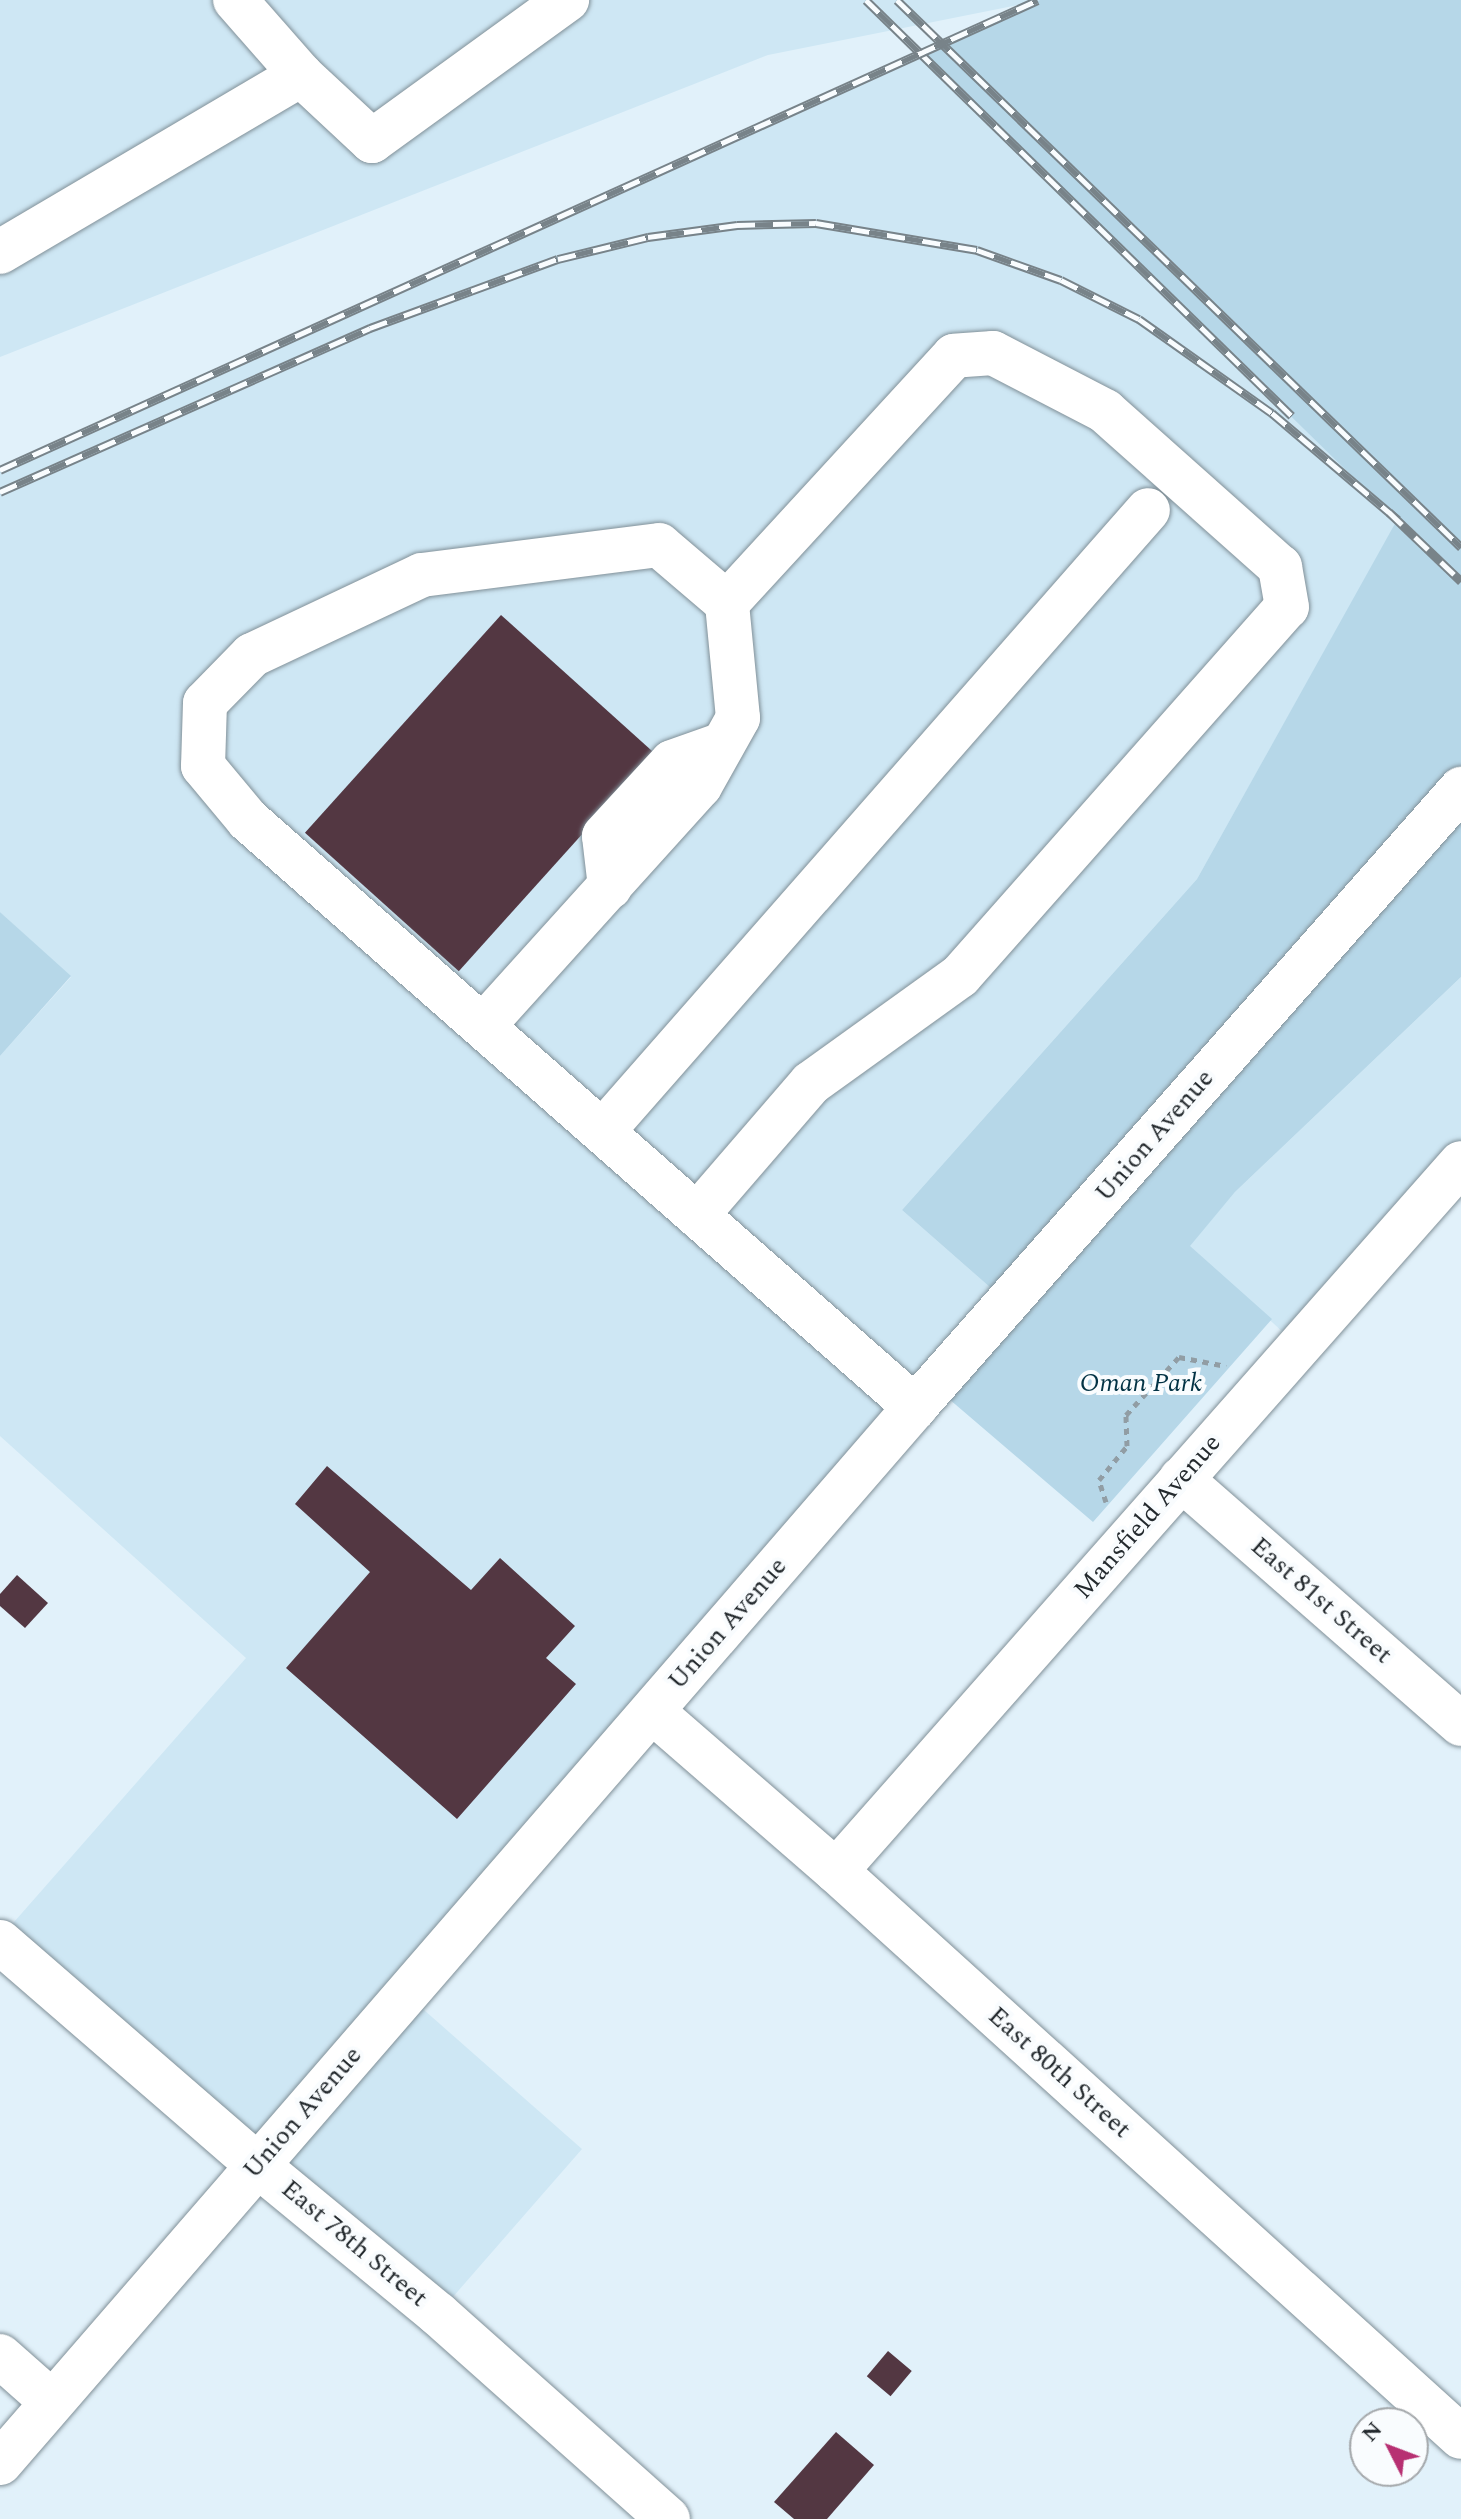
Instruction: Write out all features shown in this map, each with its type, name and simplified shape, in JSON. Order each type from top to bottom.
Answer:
[{"type":"street","points":[[235,0],[301,75],[372,141],[567,0]]},
{"type":"street","points":[[0,252],[301,75]]},
{"type":"street","points":[[697,1215],[811,1083],[960,976],[1287,607],[1280,567],[1105,411],[993,353],[954,356],[727,603]]},
{"type":"street","points":[[603,1131],[1148,510]]},
{"type":"street","points":[[483,1026],[700,786],[738,718],[727,603],[659,545],[422,575],[252,655],[205,703],[203,766],[248,820],[915,1407]]},
{"type":"street","name":"Union Avenue","points":[[0,2463],[915,1407],[1461,789]]},
{"type":"street","name":"Mansfield Avenue","points":[[836,1871],[1461,1163]]},
{"type":"street","name":"East 81st Street","points":[[1181,1479],[1461,1724]]},
{"type":"street","name":"East 80th Street","points":[[653,1712],[836,1871],[1461,2437]]},
{"type":"street","name":"East 78th Street","points":[[0,1942],[256,2164],[438,2314],[668,2519]]},
{"type":"street","points":[[0,2356],[52,2402]]},
{"type":"path","points":[[1115,1511],[1100,1497],[1099,1480],[1127,1446],[1126,1415],[1179,1357],[1241,1369]]},
{"type":"shaded area","points":[[0,0],[1043,0],[768,55],[0,357]]},
{"type":"shaded area","points":[[921,54],[1398,520],[1197,879],[902,1210],[1008,1303],[407,1995],[582,2149],[438,2314],[0,1938],[246,1658],[0,1436],[0,1056],[71,977],[0,912],[0,470]]},
{"type":"shaded area","points":[[1461,977],[1461,1163],[1299,1347],[1189,1246],[1235,1192]]},
{"type":"green space","name":"Oman Park","points":[[1040,0],[1461,0],[1461,977],[1235,1192],[1190,1246],[1272,1319],[1093,1522],[935,1387],[1008,1303],[902,1210],[1197,879],[1397,520],[921,54]]},
{"type":"green space","points":[[0,912],[71,976],[0,1056]]},
{"type":"building","points":[[501,615],[655,754],[459,971],[305,833]]},
{"type":"building","points":[[327,1466],[471,1590],[500,1558],[575,1626],[546,1658],[576,1684],[457,1819],[286,1668],[370,1572],[295,1504]]},
{"type":"building","points":[[17,1575],[48,1603],[25,1628],[0,1606],[0,1594]]},
{"type":"building","points":[[888,2351],[912,2371],[891,2396],[867,2376]]},
{"type":"building","points":[[836,2432],[874,2465],[827,2519],[794,2519],[774,2502]]},
{"type":"railway","points":[[866,0],[1292,416]]},
{"type":"railway","points":[[897,0],[1461,547]]},
{"type":"railway","points":[[0,470],[1038,0]]},
{"type":"railway","points":[[0,492],[370,328],[558,259],[648,237],[737,225],[816,223],[977,250],[1061,280],[1139,319],[1272,413],[1398,520]]},
{"type":"railway","points":[[1389,512],[1461,581]]}]
